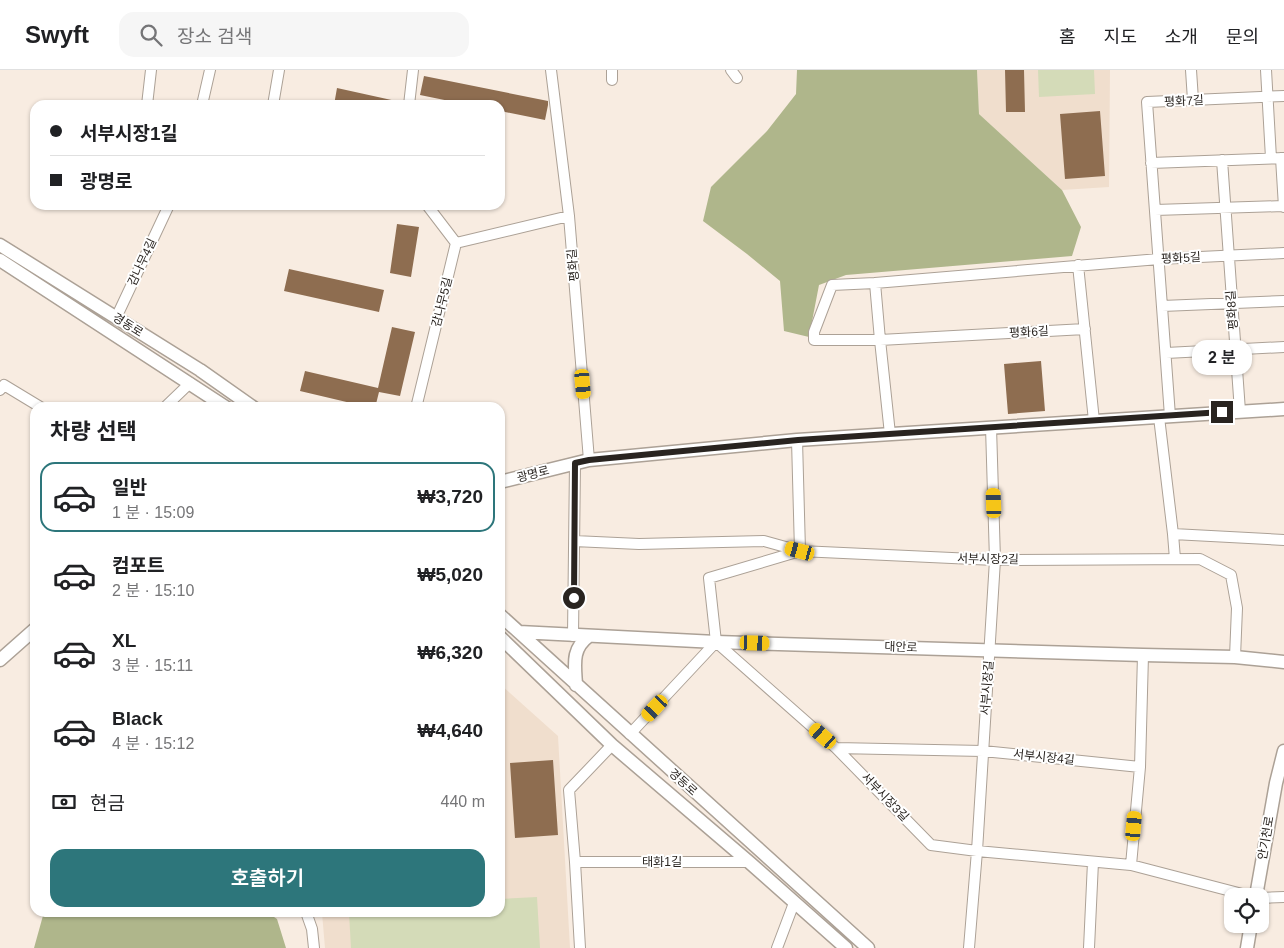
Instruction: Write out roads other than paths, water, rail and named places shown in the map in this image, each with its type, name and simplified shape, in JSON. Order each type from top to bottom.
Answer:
[{"type":"street","points":[[148,100],[152,70]]},
{"type":"street","points":[[203,100],[210,70]]},
{"type":"street","points":[[274,100],[279,70]]},
{"type":"street","points":[[409,100],[414,70]]},
{"type":"street","name":"평화길","points":[[552,70],[569,216],[589,460]]},
{"type":"street","points":[[1191,70],[1193,100]]},
{"type":"street","points":[[1155,210],[1284,206],[1266,70]]},
{"type":"street","name":"평화7길","points":[[1165,416],[1166,353],[1147,102],[1284,96]]},
{"type":"street","points":[[1152,163],[1279,158]]},
{"type":"street","name":"평화8길","points":[[1222,160],[1240,411]]},
{"type":"street","name":"감나무4길","points":[[116,318],[167,210]]},
{"type":"street","points":[[431,210],[456,243],[569,216]]},
{"type":"street","name":"감나무5길","points":[[417,402],[456,243]]},
{"type":"street","name":"경동로","points":[[0,245],[200,370],[245,402]]},
{"type":"street","name":"평화5길","points":[[880,340],[814,340],[814,332],[832,285],[1159,259],[1284,253]]},
{"type":"street","name":"경동로","points":[[0,260],[218,402]]},
{"type":"street","points":[[1078,265],[1094,421]]},
{"type":"street","points":[[875,283],[890,434]]},
{"type":"street","points":[[1162,306],[1284,301]]},
{"type":"street","name":"평화6길","points":[[880,340],[1085,329]]},
{"type":"street","points":[[1166,353],[1284,348]]},
{"type":"street","points":[[170,402],[190,383]]},
{"type":"street","points":[[0,390],[4,385],[32,402]]},
{"type":"street","name":"광명로","points":[[505,481],[589,460],[798,440],[1284,409]]},
{"type":"street","points":[[1165,416],[1175,558]]},
{"type":"street","name":"서부시장길","points":[[970,948],[996,560],[991,428]]},
{"type":"street","points":[[574,541],[639,544],[764,541],[800,551],[798,440]]},
{"type":"street","points":[[573,636],[575,463]]},
{"type":"street","points":[[1173,534],[1284,540]]},
{"type":"street","name":"서부시장2길","points":[[716,642],[709,578],[800,551],[996,560],[1175,558],[1200,559],[1231,575],[1237,608],[1235,657]]},
{"type":"street","name":"경동로","points":[[505,619],[868,948]]},
{"type":"street","name":"대안로","points":[[519,632],[716,642],[1235,657],[1284,662]]},
{"type":"street","points":[[0,660],[30,633]]},
{"type":"street","points":[[576,685],[575,656],[578,646],[589,636]]},
{"type":"street","name":"경동로","points":[[505,642],[612,745],[846,948]]},
{"type":"street","points":[[630,734],[716,642]]},
{"type":"street","name":"서부시장3길","points":[[716,642],[836,748],[931,845],[1131,865],[1224,889]]},
{"type":"street","points":[[1131,865],[1140,767],[1143,655]]},
{"type":"street","points":[[580,948],[576,862],[569,790],[612,745]]},
{"type":"street","name":"서부시장4길","points":[[836,748],[983,751],[1140,767]]},
{"type":"street","name":"안기천로","points":[[1258,888],[1280,783],[1284,751]]},
{"type":"street","name":"태화1길","points":[[576,862],[749,862]]},
{"type":"street","points":[[1089,948],[1093,862]]},
{"type":"street","points":[[1269,898],[1284,898]]},
{"type":"street","points":[[776,948],[794,903]]},
{"type":"street","points":[[308,917],[312,929],[314,948]]},
{"type":"street","points":[[1246,948],[1249,933]]}]
